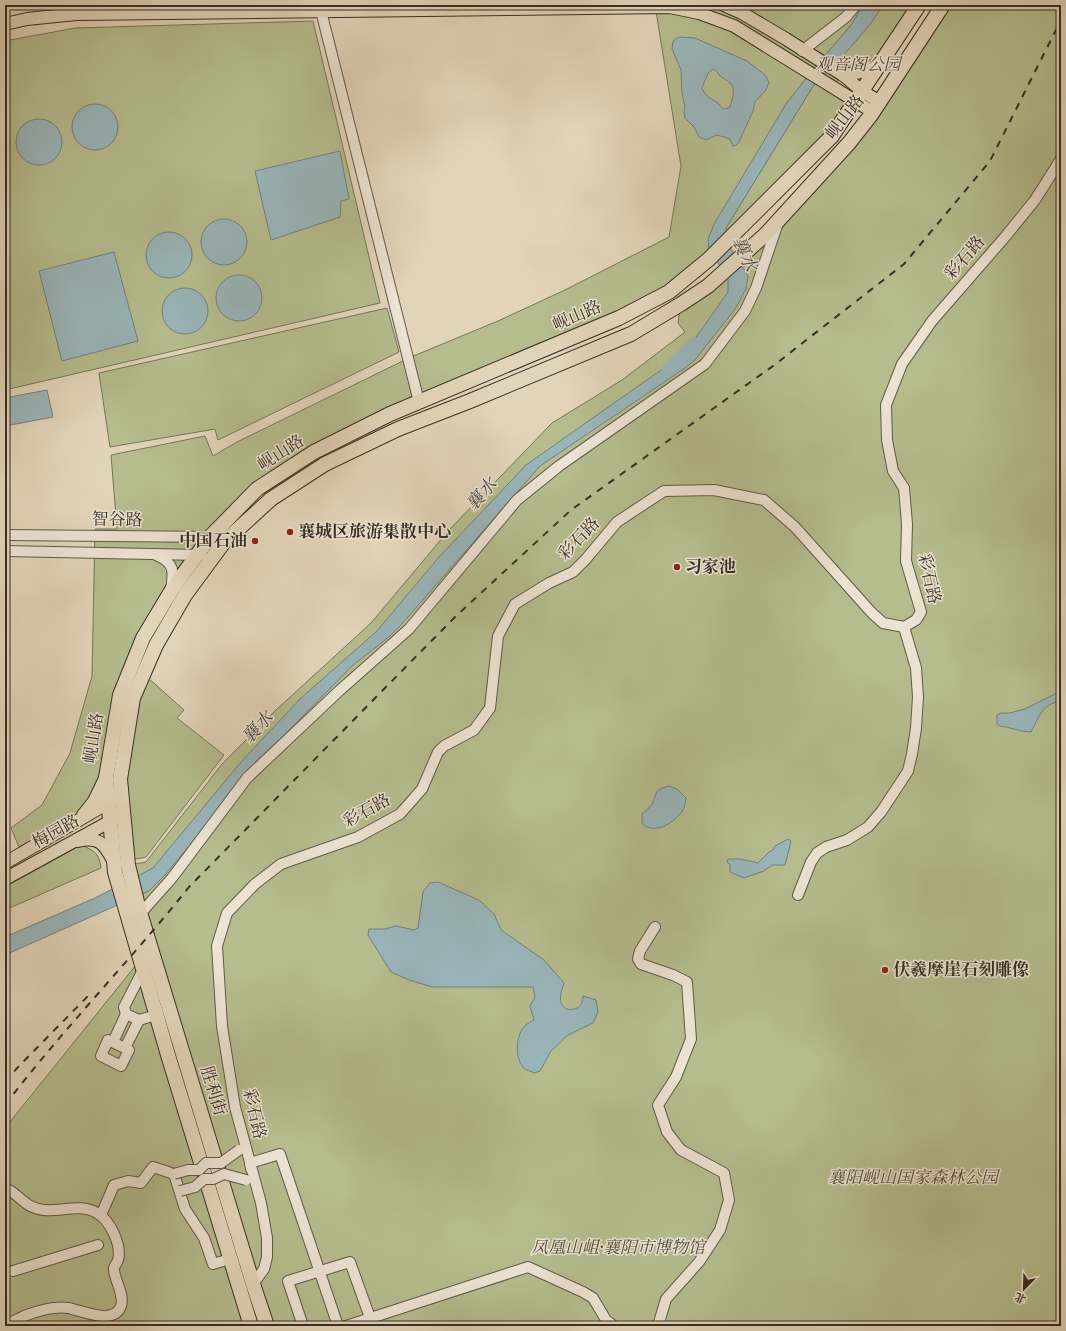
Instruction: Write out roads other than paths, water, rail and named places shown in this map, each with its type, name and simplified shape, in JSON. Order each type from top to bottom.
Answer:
[{"type":"highway","name":"岘山路","points":[[114,867],[107,774],[120,695],[143,638],[171,592],[198,554],[203,537],[257,489],[314,452],[390,414],[619,318],[669,292],[709,259],[752,218],[832,136],[919,5]]},
{"type":"highway","name":"岘山路","points":[[128,865],[120,779],[133,698],[156,644],[185,595],[228,538],[271,500],[325,464],[398,429],[470,401],[631,334],[708,286],[761,239],[849,143],[876,107],[943,5]]},
{"type":"highway","name":"胜利街","points":[[128,865],[143,970],[251,1326]]},
{"type":"highway","name":"胜利街","points":[[114,867],[134,910],[267,1326]]},
{"type":"main road","points":[[724,5],[742,13],[843,75],[859,96]]},
{"type":"main road","points":[[5,24],[28,19],[76,14],[670,7],[699,13],[734,26],[832,86],[859,96],[876,107]]},
{"type":"main road","points":[[843,75],[867,71],[882,60]]},
{"type":"main road","points":[[832,86],[843,100],[843,109],[832,136]]},
{"type":"main road","points":[[79,820],[94,801],[107,774]]},
{"type":"main road","name":"梅园路","points":[[5,863],[121,796]]},
{"type":"main road","name":"梅园路","points":[[5,879],[123,814]]},
{"type":"main road","points":[[71,842],[90,838],[102,843],[114,867]]},
{"type":"street","points":[[802,50],[846,17],[856,5]]},
{"type":"street","points":[[322,11],[419,402]]},
{"type":"street","name":"彩石路","points":[[253,1284],[264,1269],[267,1257],[267,1238],[261,1202],[235,1107],[222,1026],[217,946],[227,913],[254,884],[281,864],[358,837],[400,814],[422,789],[438,752],[444,746],[474,730],[490,708],[498,636],[515,604],[548,583],[573,572],[617,522],[664,491],[714,490],[764,500],[795,527],[871,612],[883,623],[904,627],[916,620],[921,612],[906,561],[907,524],[904,488],[893,471],[887,440],[886,405],[902,364],[932,321],[1035,200],[1061,159]]},
{"type":"street","points":[[134,910],[172,878],[247,778],[339,691],[409,629],[517,500],[559,466],[705,364],[748,306],[756,288],[780,219]]},
{"type":"street","name":"智谷路","points":[[5,535],[228,538]]},
{"type":"street","name":"智谷路","points":[[5,552],[214,555]]},
{"type":"street","points":[[154,554],[167,559],[173,570],[171,592]]},
{"type":"street","points":[[798,895],[811,862],[817,853],[826,847],[847,840],[868,827],[881,812],[908,771],[916,728],[918,697],[916,668],[904,627]]},
{"type":"street","points":[[655,927],[638,958],[641,964],[673,975],[687,982],[691,1039],[676,1077],[658,1105],[667,1132],[681,1150],[724,1174],[729,1200],[720,1230],[699,1262],[666,1299],[658,1326]]},
{"type":"street","points":[[113,1042],[126,1014],[124,1007],[143,970]]},
{"type":"street","points":[[126,1014],[139,1020],[156,1015]]},
{"type":"street","points":[[125,1048],[139,1020]]},
{"type":"street","points":[[119,1028],[132,1034]]},
{"type":"street","points":[[108,1040],[113,1042],[129,1050],[121,1066],[101,1056],[108,1040]]},
{"type":"street","points":[[101,1215],[114,1185],[128,1181],[141,1183],[153,1167],[174,1174],[188,1170],[199,1170],[206,1163],[222,1163],[239,1150],[243,1149],[250,1163],[251,1178],[246,1180],[224,1174],[213,1179],[204,1180],[194,1187],[180,1191]]},
{"type":"street","points":[[250,1163],[280,1154],[338,1326]]},
{"type":"street","points":[[222,1163],[224,1174]]},
{"type":"street","points":[[174,1174],[185,1209],[204,1238],[213,1264],[230,1259]]},
{"type":"street","points":[[5,1188],[12,1191],[27,1205],[32,1207],[43,1210],[78,1207],[101,1215],[111,1226],[119,1250],[118,1260],[114,1269],[122,1301],[120,1308],[115,1314],[109,1316],[92,1315],[67,1308],[41,1310],[23,1316],[17,1321],[5,1324]]},
{"type":"street","points":[[13,1271],[98,1245]]},
{"type":"street","points":[[303,1326],[288,1281],[350,1262],[372,1322]]},
{"type":"street","points":[[346,1326],[372,1322],[528,1267],[593,1298],[606,1320],[614,1326]]},
{"type":"water","name":"襄水","points":[[863,5],[880,5],[879,11],[851,47],[813,86],[726,228],[725,239],[748,276],[746,289],[735,309],[695,360],[540,466],[400,626],[390,636],[352,666],[258,762],[165,875],[149,891],[5,955],[5,937],[95,898],[153,868],[241,762],[300,699],[377,631],[439,557],[526,465],[671,363],[682,357],[728,292],[728,279],[709,249],[708,239],[714,224],[786,104],[852,24]]},
{"type":"water","points":[[679,37],[695,38],[747,61],[765,75],[769,82],[766,90],[755,102],[753,111],[739,142],[736,145],[733,146],[730,139],[717,135],[706,140],[699,137],[694,127],[685,118],[681,70],[672,49],[673,41]],"holes":[[[713,69],[730,83],[733,89],[733,96],[729,108],[723,109],[717,102],[706,95],[702,88],[708,73]]]},
{"type":"water","points":[[95,104],[108,108],[114,114],[118,127],[114,140],[108,146],[95,150],[82,146],[76,140],[72,127],[76,114],[82,108]]},
{"type":"water","points":[[39,119],[52,123],[58,129],[62,142],[58,155],[52,161],[39,165],[26,161],[20,155],[16,142],[20,129],[26,123]]},
{"type":"water","points":[[340,151],[349,199],[341,201],[340,217],[271,240],[255,171]]},
{"type":"water","points":[[224,219],[237,223],[243,229],[247,242],[243,255],[237,261],[224,265],[211,261],[205,255],[201,242],[205,229],[211,223]]},
{"type":"water","points":[[169,232],[182,236],[188,242],[192,255],[188,268],[182,274],[169,278],[156,274],[150,268],[146,255],[150,242],[156,236]]},
{"type":"water","points":[[114,252],[138,341],[62,361],[39,271]]},
{"type":"water","points":[[239,275],[252,279],[258,285],[262,298],[258,311],[252,317],[239,321],[226,317],[220,311],[216,298],[220,285],[226,279]]},
{"type":"water","points":[[185,288],[198,292],[204,298],[208,311],[204,324],[198,330],[185,334],[172,330],[166,324],[162,311],[166,298],[172,292]]},
{"type":"water","points":[[47,390],[53,417],[5,426],[5,398]]},
{"type":"water","points":[[1061,691],[1061,701],[1045,708],[1031,732],[1000,726],[997,724],[997,715],[1025,709]]},
{"type":"water","points":[[669,786],[677,789],[686,798],[683,810],[675,819],[664,826],[658,828],[647,827],[642,823],[642,814],[651,805],[658,790]]},
{"type":"water","points":[[788,839],[791,841],[785,865],[772,865],[764,871],[744,878],[730,872],[730,865],[727,862],[728,859],[740,859],[758,863],[773,850],[775,846]]},
{"type":"water","points":[[438,882],[479,900],[494,914],[501,930],[544,960],[564,983],[561,994],[561,1003],[566,1009],[576,1009],[582,1003],[583,996],[596,1000],[598,1012],[593,1023],[568,1035],[551,1051],[540,1071],[534,1073],[525,1069],[521,1065],[517,1047],[522,1029],[534,1020],[530,1006],[535,997],[533,987],[432,987],[409,980],[391,972],[368,935],[369,929],[385,929],[396,926],[414,930],[418,928],[423,892],[430,883]]},
{"type":"waterway","name":"襄水","points":[[668,369],[695,343]]},
{"type":"railway","points":[[5,1105],[50,1049],[144,942],[189,887],[454,618],[571,510],[773,366],[904,264],[990,161],[1061,20]]},
{"type":"railway","points":[[5,1082],[92,992]]},
{"type":"place","name":"襄城区旅游集散中心","points":[[290,532]]},
{"type":"place","name":"中国石油","points":[[255,541]]},
{"type":"place","name":"习家池","points":[[677,567]]},
{"type":"place","name":"伏羲摩崖石刻雕像","points":[[885,970]]},
{"type":"park label","name":"观音阁公园","points":[[858,65]]},
{"type":"park label","name":"襄阳岘山国家森林公园","points":[[913,1178]]},
{"type":"park label","name":"凤凰山岨·襄阳市博物馆","points":[[618,1248]]}]
